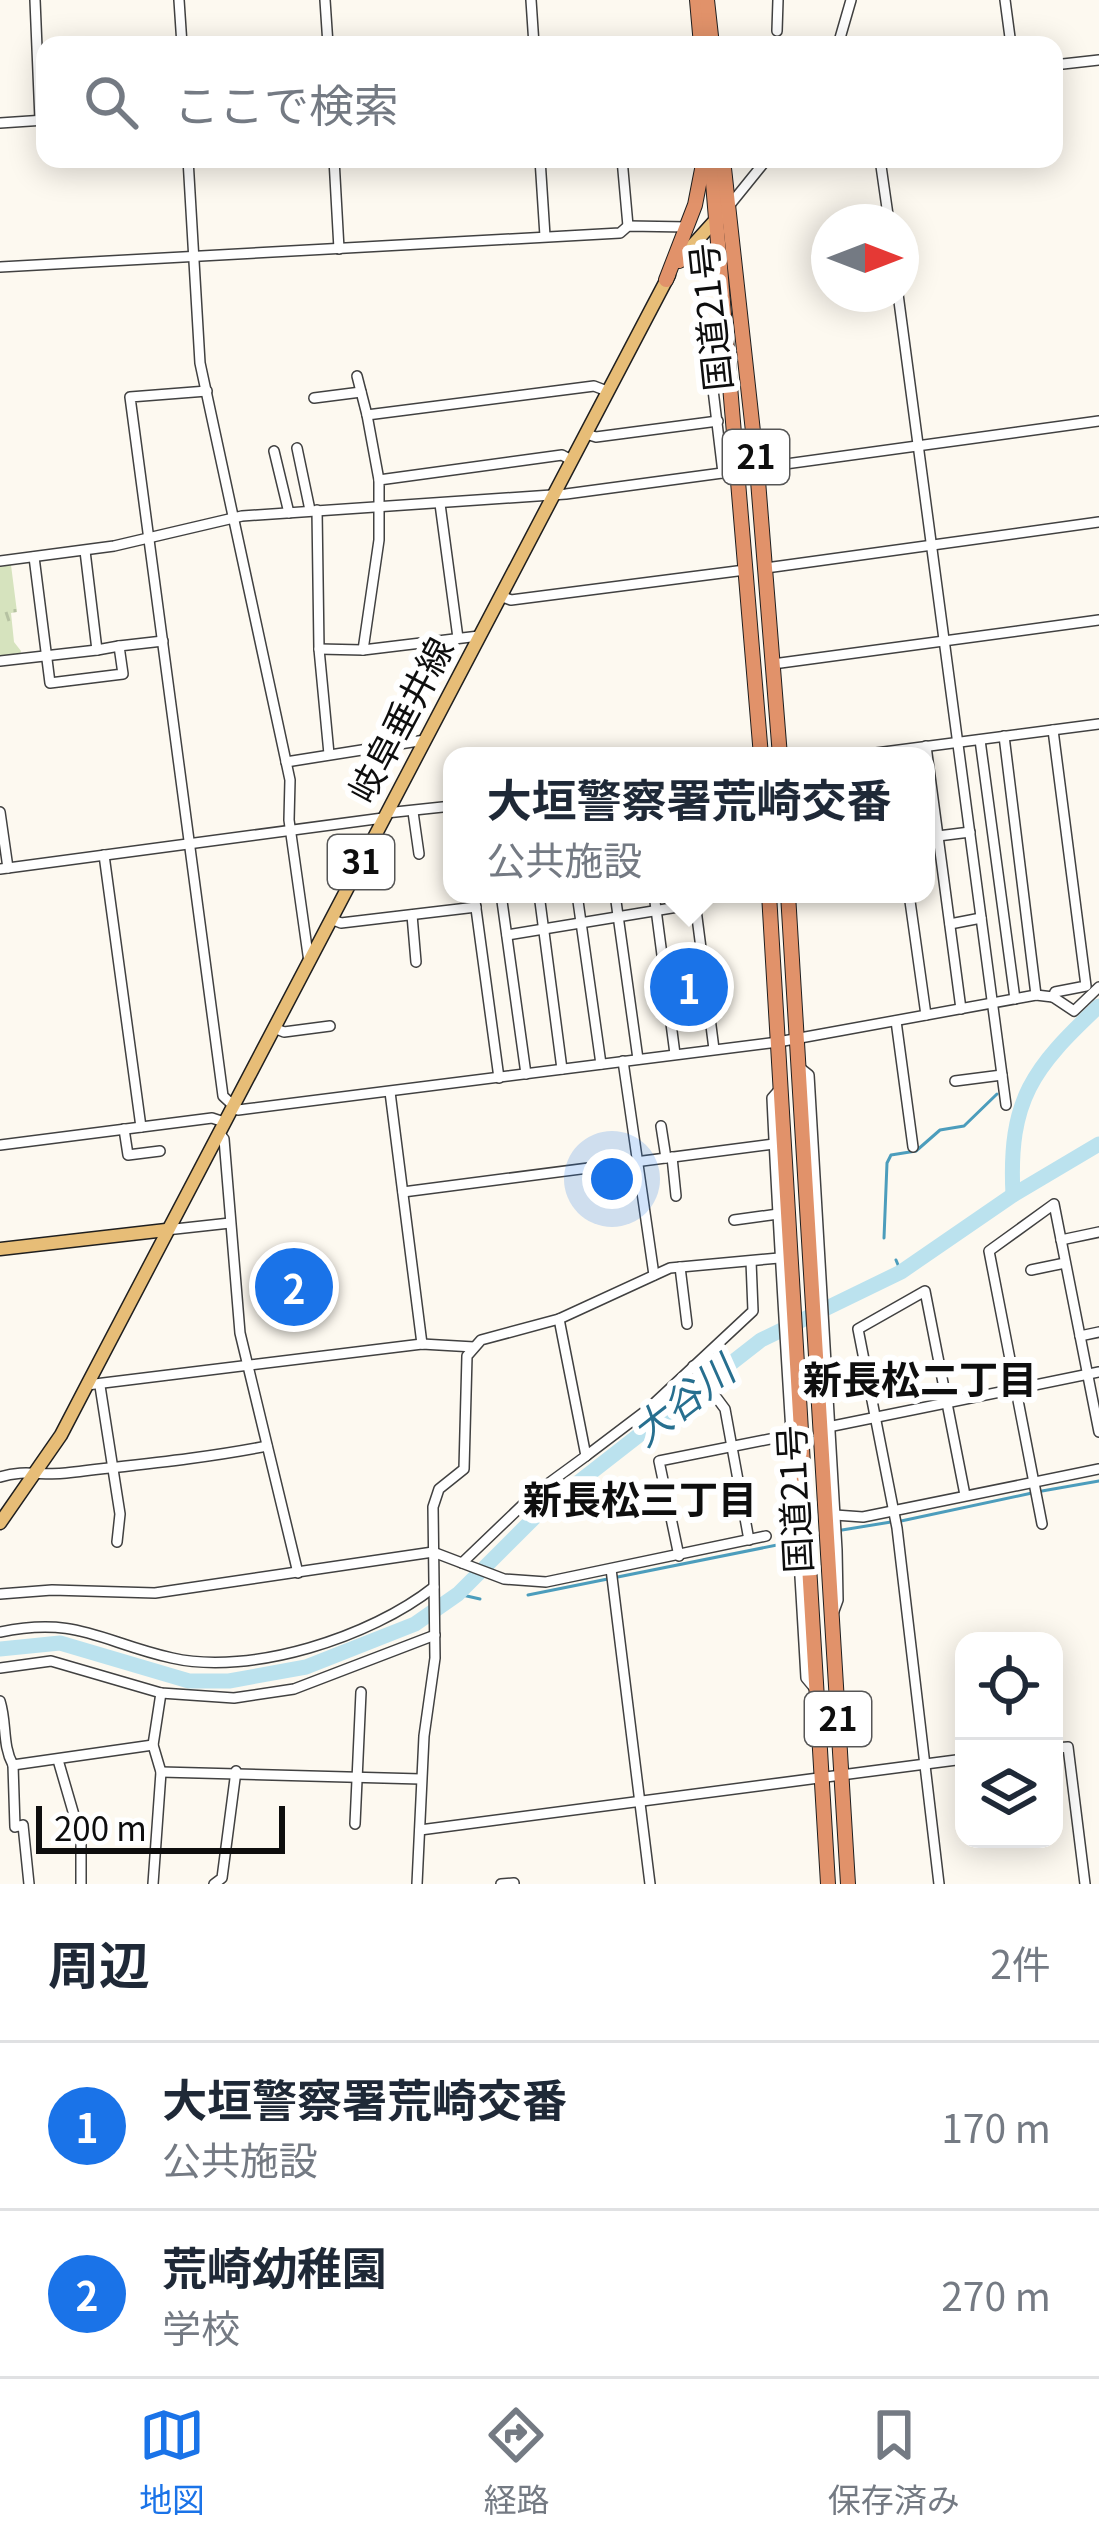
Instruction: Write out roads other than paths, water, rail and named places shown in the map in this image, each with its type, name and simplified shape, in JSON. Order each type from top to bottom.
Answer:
[{"type":"highway","points":[[700,36],[702,0]]},
{"type":"highway","points":[[702,0],[710,36]]},
{"type":"highway","name":"21","points":[[666,280],[705,168]]},
{"type":"highway","name":"国道21号","points":[[710,168],[730,353],[730,472],[745,570],[760,747]]},
{"type":"highway","name":"国道21号","points":[[724,168],[757,468],[780,747]]},
{"type":"highway","name":"21","points":[[679,261],[700,254],[717,267],[730,353]]},
{"type":"highway","name":"国道21号","points":[[770,903],[803,1542],[828,1884]]},
{"type":"highway","name":"国道21号","points":[[788,903],[831,1521],[828,1553],[848,1884]]},
{"type":"main road","name":"岐阜垂井線","points":[[0,1523],[94,1386],[166,1229],[666,280],[729,206]]},
{"type":"main road","points":[[0,1249],[166,1229]]},
{"type":"street","points":[[34,0],[37,36]]},
{"type":"street","points":[[179,0],[181,36]]},
{"type":"street","points":[[325,0],[327,36]]},
{"type":"street","points":[[531,0],[533,36]]},
{"type":"street","points":[[777,31],[778,0]]},
{"type":"street","points":[[841,36],[851,0]]},
{"type":"street","points":[[1005,0],[1010,36]]},
{"type":"street","points":[[1063,64],[1099,60]]},
{"type":"street","points":[[0,123],[36,120]]},
{"type":"street","points":[[188,168],[200,362],[286,762],[290,832],[309,962]]},
{"type":"street","points":[[335,168],[339,248]]},
{"type":"street","points":[[541,168],[545,236]]},
{"type":"street","points":[[623,168],[628,226]]},
{"type":"street","points":[[729,206],[760,168]]},
{"type":"street","points":[[881,168],[886,204]]},
{"type":"street","points":[[0,267],[688,226]]},
{"type":"street","points":[[900,312],[1006,1105]]},
{"type":"street","points":[[0,561],[86,551],[235,518],[553,494],[730,472],[711,373]]},
{"type":"street","points":[[357,376],[379,480],[379,540],[363,650]]},
{"type":"street","points":[[367,415],[594,386],[607,391]]},
{"type":"street","points":[[206,391],[130,397],[224,1096],[232,1107],[242,1111],[778,1042],[1036,995],[1053,997],[1074,1011],[1099,987]]},
{"type":"street","points":[[314,398],[361,392]]},
{"type":"street","points":[[586,434],[596,437],[718,421]]},
{"type":"street","points":[[757,468],[1099,422]]},
{"type":"street","points":[[297,448],[313,510],[329,754]]},
{"type":"street","points":[[274,451],[289,512]]},
{"type":"street","points":[[379,480],[562,455],[571,460]]},
{"type":"street","points":[[440,504],[458,638]]},
{"type":"street","points":[[766,568],[1099,522]]},
{"type":"street","points":[[86,551],[97,650]]},
{"type":"street","points":[[34,556],[50,682],[123,674],[119,646]]},
{"type":"street","points":[[500,596],[512,600],[745,570]]},
{"type":"street","points":[[772,664],[1099,620]]},
{"type":"street","points":[[319,649],[363,650],[479,636]]},
{"type":"street","points":[[0,661],[163,641]]},
{"type":"street","points":[[919,747],[1099,724]]},
{"type":"street","points":[[1053,730],[1086,986],[1055,992],[1053,997]]},
{"type":"street","points":[[1004,736],[1036,995]]},
{"type":"street","points":[[286,762],[424,740]]},
{"type":"street","points":[[980,740],[1015,999]]},
{"type":"street","points":[[0,812],[4,868],[443,807]]},
{"type":"street","points":[[412,812],[418,854]]},
{"type":"street","points":[[935,814],[961,1009]]},
{"type":"street","points":[[938,836],[970,832]]},
{"type":"street","points":[[104,855],[141,1126]]},
{"type":"street","points":[[975,866],[1019,856]]},
{"type":"street","points":[[978,892],[1000,890]]},
{"type":"street","points":[[475,903],[499,1078]]},
{"type":"street","points":[[502,903],[526,1074]]},
{"type":"street","points":[[540,903],[562,1070]]},
{"type":"street","points":[[579,903],[601,1064]]},
{"type":"street","points":[[616,903],[638,1059]]},
{"type":"street","points":[[656,903],[675,1054]]},
{"type":"street","points":[[507,935],[682,903]]},
{"type":"street","points":[[696,903],[714,1049]]},
{"type":"street","points":[[910,903],[926,1016]]},
{"type":"street","points":[[331,919],[340,923],[476,907]]},
{"type":"street","points":[[412,915],[416,962]]},
{"type":"street","points":[[950,924],[981,918]]},
{"type":"street","points":[[896,1021],[913,1147]]},
{"type":"street","points":[[274,1028],[284,1032],[330,1026]]},
{"type":"street","points":[[623,1061],[654,1275]]},
{"type":"street","points":[[955,1081],[1002,1076]]},
{"type":"street","points":[[782,1086],[772,1098],[779,1258],[790,1302]]},
{"type":"street","points":[[390,1092],[422,1343]]},
{"type":"street","points":[[0,1145],[212,1118],[221,1127],[238,1318],[298,1573]]},
{"type":"street","points":[[661,1126],[676,1196]]},
{"type":"street","points":[[124,1129],[128,1154],[160,1151]]},
{"type":"street","points":[[403,1192],[774,1144]]},
{"type":"street","points":[[1042,1524],[988,1251],[1054,1204],[1080,1336],[1093,1374],[1099,1432]]},
{"type":"street","points":[[734,1220],[778,1214]]},
{"type":"street","points":[[166,1229],[230,1223]]},
{"type":"street","points":[[1061,1240],[1099,1232]]},
{"type":"street","points":[[417,1884],[435,1632],[434,1497],[458,1477],[466,1458],[467,1356],[481,1340],[560,1319],[654,1275],[680,1267],[779,1258]]},
{"type":"street","points":[[466,1564],[534,1494],[642,1414],[754,1311],[751,1261]]},
{"type":"street","points":[[1031,1270],[1066,1263]]},
{"type":"street","points":[[680,1267],[687,1324]]},
{"type":"street","points":[[939,1884],[895,1519],[858,1329],[925,1291],[964,1495]]},
{"type":"street","points":[[560,1319],[586,1456]]},
{"type":"street","points":[[1080,1336],[1099,1332]]},
{"type":"street","points":[[819,1335],[838,1600],[832,1615]]},
{"type":"street","points":[[793,1342],[793,1434],[803,1542]]},
{"type":"street","points":[[117,1542],[120,1514],[94,1386],[422,1343],[474,1347]]},
{"type":"street","points":[[695,1368],[725,1409],[749,1540]]},
{"type":"street","points":[[829,1427],[1093,1374]]},
{"type":"street","points":[[679,1556],[659,1461],[793,1434]]},
{"type":"street","points":[[0,1477],[60,1474],[267,1446]]},
{"type":"street","points":[[831,1521],[895,1519],[964,1495],[1036,1489],[1099,1469]]},
{"type":"street","points":[[0,1594],[52,1590],[155,1593],[434,1552],[500,1577],[547,1582],[766,1536]]},
{"type":"street","points":[[611,1569],[650,1884]]},
{"type":"street","points":[[0,1632],[62,1625],[164,1656],[233,1664],[286,1654],[364,1626],[434,1589]]},
{"type":"street","points":[[0,1668],[51,1660],[161,1693],[234,1698],[295,1688],[435,1632]]},
{"type":"street","points":[[355,1823],[361,1691]]},
{"type":"street","points":[[153,1884],[161,1772],[153,1745],[161,1693]]},
{"type":"street","points":[[0,1701],[7,1723],[2,1739],[13,1766],[15,1827]]},
{"type":"street","points":[[13,1766],[153,1745]]},
{"type":"street","points":[[1063,1747],[1068,1747],[1085,1884]]},
{"type":"street","points":[[58,1760],[81,1839],[81,1884]]},
{"type":"street","points":[[420,1830],[955,1760]]},
{"type":"street","points":[[214,1884],[222,1878],[236,1771]]},
{"type":"street","points":[[161,1772],[421,1779]]},
{"type":"street","points":[[0,1830],[22,1825],[29,1884]]},
{"type":"street","points":[[501,1884],[514,1882]]},
{"type":"waterway","points":[[1013,1195],[1015,1134],[1029,1088],[1057,1048],[1099,1006]]},
{"type":"waterway","points":[[884,1238],[891,1155],[916,1151],[940,1130],[964,1126],[997,1094]]},
{"type":"waterway","name":"大谷川","points":[[0,1649],[60,1643],[189,1681],[229,1681],[306,1667],[415,1624],[458,1594],[539,1513],[761,1340],[901,1272],[1013,1195],[1099,1144]]},
{"type":"waterway","points":[[896,1260],[901,1272]]},
{"type":"waterway","points":[[1042,1491],[1099,1481]]},
{"type":"waterway","points":[[901,1521],[1032,1493]]},
{"type":"waterway","points":[[842,1530],[891,1522]]},
{"type":"waterway","points":[[528,1595],[797,1541]]},
{"type":"waterway","points":[[458,1594],[480,1599]]},
{"type":"place","name":"大垣警察署荒崎交番","points":[[689,987]]},
{"type":"place","name":"荒崎幼稚園","points":[[294,1287]]},
{"type":"district","name":"新長松二丁目","points":[[920,1380]]},
{"type":"district","name":"新長松三丁目","points":[[640,1500]]}]
